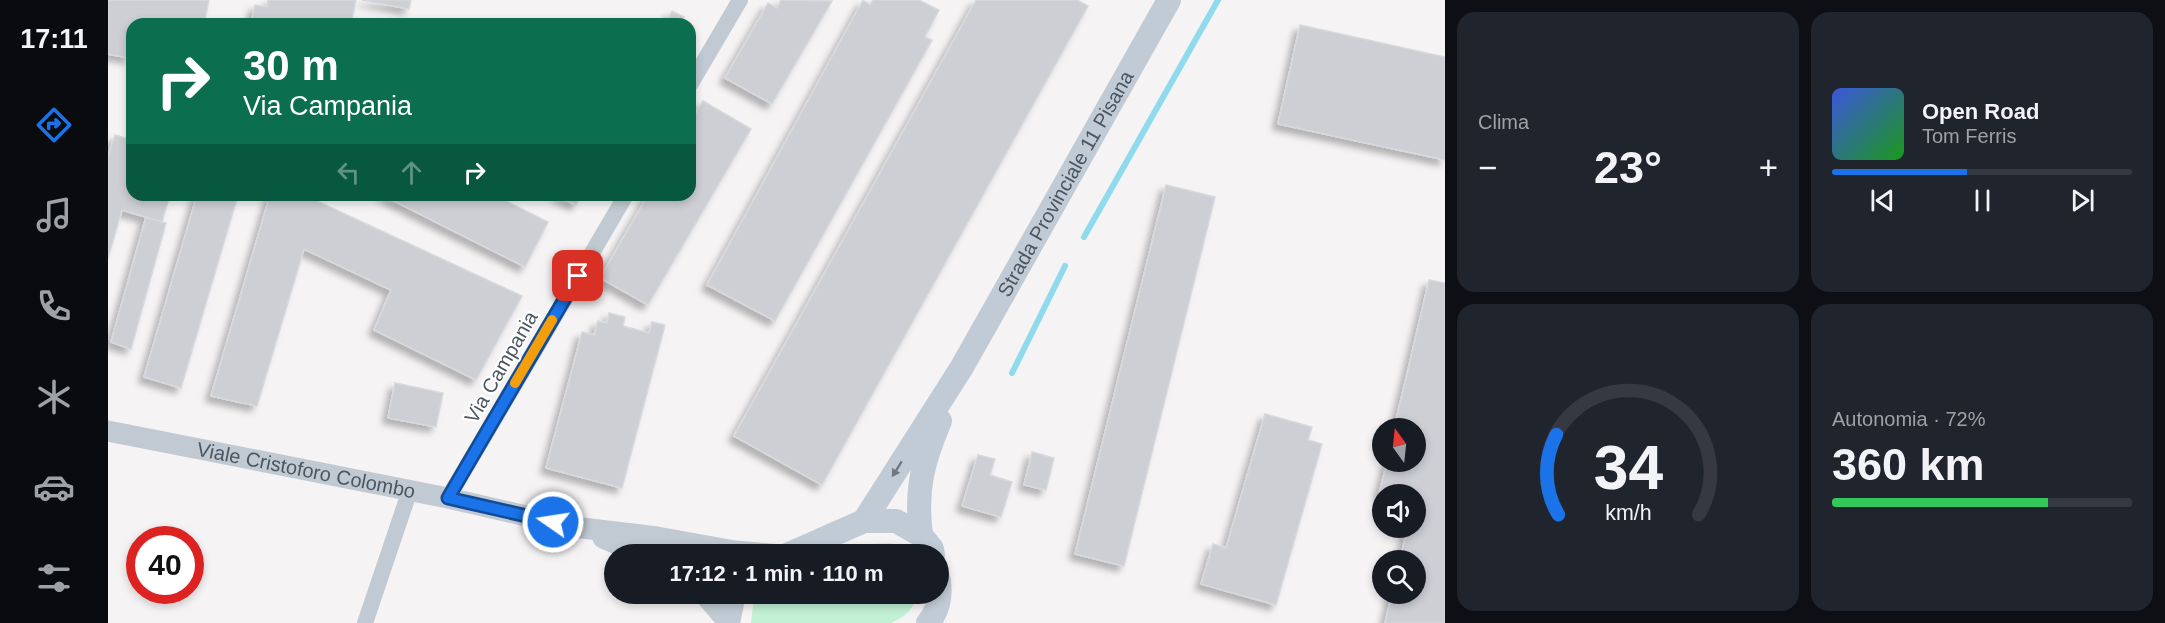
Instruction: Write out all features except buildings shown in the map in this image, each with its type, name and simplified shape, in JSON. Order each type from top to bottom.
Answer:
[{"type":"main road","name":"Strada Provinciale 11 Pisana","points":[[864,521],[962,367],[1168,0]]},
{"type":"main road","name":"Strada Provinciale 11 Pisana","points":[[926,544],[921,535],[918,514],[921,471],[962,367]]},
{"type":"main road","points":[[812,544],[864,521],[896,521],[921,535]]},
{"type":"main road","points":[[728,622],[732,604]]},
{"type":"main road","points":[[928,623],[936,613],[938,604]]},
{"type":"street","points":[[696,75],[740,0]]},
{"type":"street","name":"Via Campania","points":[[448,498],[622,201]]},
{"type":"street","name":"Viale Cristoforo Colombo","points":[[108,431],[410,490],[574,527],[696,544]]},
{"type":"street","points":[[365,623],[410,490]]},
{"type":"street","name":"Viale Cristoforo Colombo","points":[[574,527],[616,544]]},
{"type":"street","points":[[713,604],[728,622]]},
{"type":"green space","points":[[914,604],[901,618],[891,623],[751,623],[753,605]]},
{"type":"waterway","points":[[1084,237],[1218,0]]},
{"type":"waterway","points":[[1012,373],[1065,266]]},
{"type":"slow traffic","points":[[515,383],[552,320]]},
{"type":"route","points":[[553,522],[448,498],[578,276]]}]
